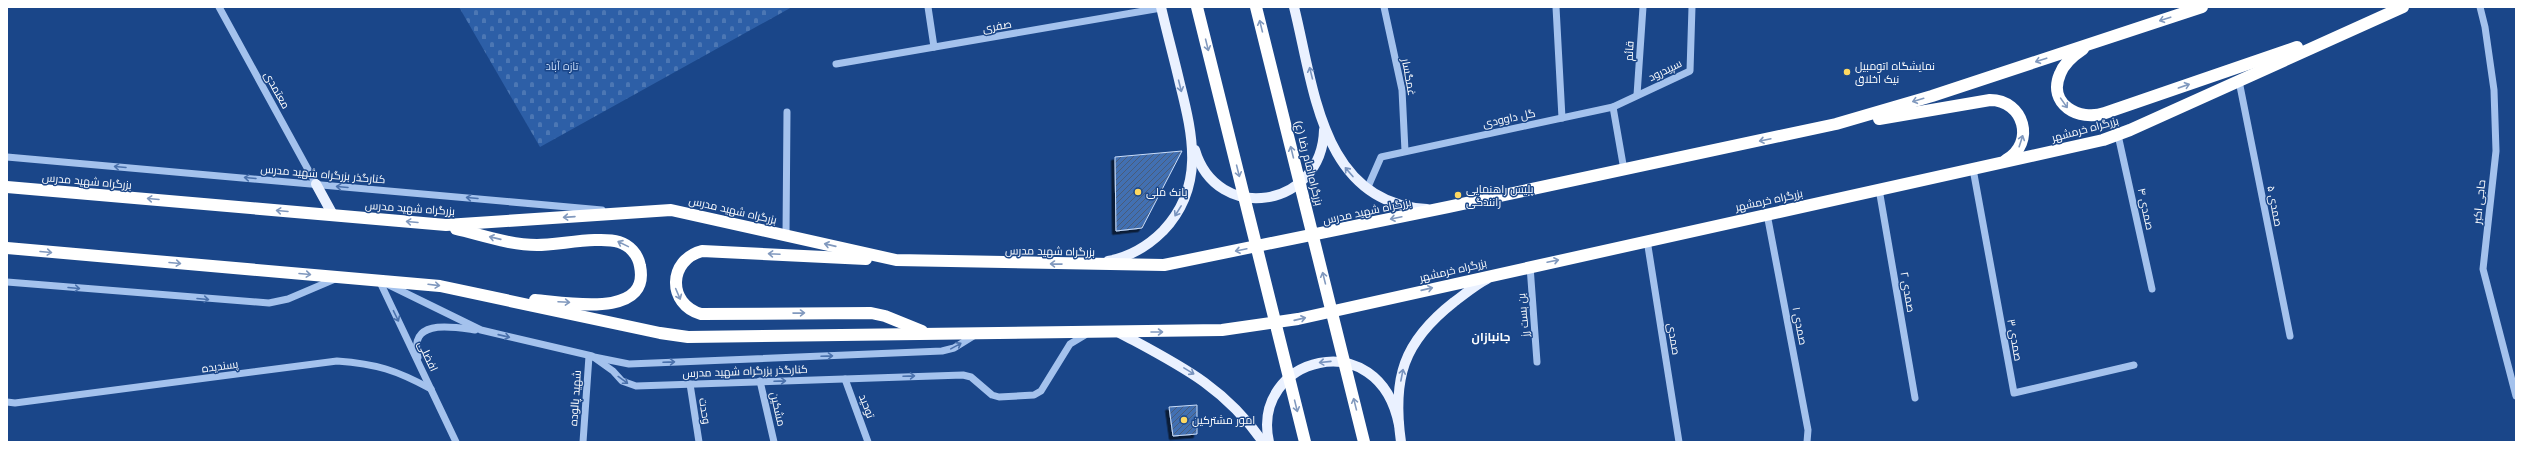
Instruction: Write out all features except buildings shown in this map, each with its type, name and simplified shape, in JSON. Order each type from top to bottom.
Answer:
[{"type":"highway","points":[[1197,7],[1305,442]]},
{"type":"highway","name":"بزرگراه امام رضا (ع)","points":[[1256,7],[1364,442]]},
{"type":"highway","points":[[1784,136],[1899,106],[2202,7]]},
{"type":"highway","name":"بزرگراه خرمشهر","points":[[1118,332],[1204,332],[1262,326],[1973,169],[2118,135],[2403,7]]},
{"type":"highway","points":[[2096,42],[2070,60],[2062,69],[2058,79],[2058,90],[2062,101],[2069,109],[2083,116],[2105,114],[2372,21]]},
{"type":"highway","points":[[1448,207],[1784,136],[1995,100],[2010,105],[2018,113],[2023,123],[2024,134],[2020,145],[2014,154],[1993,164]]},
{"type":"highway","name":"بزرگراه شهید مدرس","points":[[7,187],[438,225],[677,210],[786,235],[911,261],[1078,264],[1154,265],[1182,262],[1448,207]]},
{"type":"highway","points":[[438,225],[526,245],[615,241],[630,248],[637,256],[640,267],[640,278],[637,288],[625,300],[614,304],[498,298]]},
{"type":"highway","points":[[7,248],[440,286],[681,336],[980,332],[1118,332]]},
{"type":"highway","points":[[911,261],[702,251],[691,255],[679,267],[675,288],[679,298],[686,307],[701,314],[871,313],[885,316],[928,333]]},
{"type":"main road","points":[[1294,7],[1320,113],[1330,142],[1339,160],[1352,176],[1367,189],[1386,200],[1406,206],[1426,209],[1448,207]]},
{"type":"main road","points":[[1161,8],[1192,137],[1202,166],[1220,186],[1245,197],[1272,197],[1296,186],[1314,167],[1323,141],[1320,113]]},
{"type":"main road","points":[[1078,264],[1105,262],[1129,254],[1152,241],[1166,227],[1181,206],[1189,186],[1193,161],[1192,137]]},
{"type":"main road","points":[[316,184],[334,215]]},
{"type":"main road","points":[[1401,442],[1399,425],[1399,392],[1406,358],[1417,338],[1433,319],[1455,301],[1484,281],[1503,272]]},
{"type":"main road","points":[[1118,332],[1203,380],[1232,406],[1263,442]]},
{"type":"main road","points":[[1269,442],[1268,419],[1276,393],[1295,374],[1309,366],[1325,362],[1352,364],[1376,377],[1392,398],[1399,425]]},
{"type":"street","name":"معتمدی","points":[[219,7],[316,184]]},
{"type":"street","points":[[928,7],[934,47]]},
{"type":"street","name":"غمگسار","points":[[1384,7],[1402,90],[1406,151]]},
{"type":"street","points":[[1556,7],[1562,118]]},
{"type":"street","name":"قائم","points":[[1637,96],[1643,7]]},
{"type":"street","name":"سپیدرود","points":[[1613,107],[1690,71],[1692,7]]},
{"type":"street","name":"حاجی اکبر","points":[[2480,7],[2485,27],[2494,90],[2496,151],[2484,269],[2516,396]]},
{"type":"street","name":"صفری","points":[[836,64],[1161,8]]},
{"type":"street","name":"صمدی ۵","points":[[2239,81],[2290,336]]},
{"type":"street","points":[[1613,107],[1624,170]]},
{"type":"street","name":"گل داوودی","points":[[1367,189],[1381,157],[1613,107]]},
{"type":"street","points":[[786,235],[787,112]]},
{"type":"street","name":"صمدی ۴","points":[[2118,135],[2152,289]]},
{"type":"street","name":"کنارگذر بزرگراه شهید مدرس","points":[[7,157],[636,213]]},
{"type":"street","name":"صمدی ۳","points":[[1973,169],[2014,393],[2134,365]]},
{"type":"street","name":"صمدی ۲","points":[[1879,189],[1916,398]]},
{"type":"street","name":"صمدی ۱","points":[[1767,214],[1808,430],[1808,442]]},
{"type":"street","name":"صمدی","points":[[1647,240],[1679,442]]},
{"type":"street","name":"بن بست رز","points":[[1530,266],[1537,362]]},
{"type":"street","points":[[7,282],[269,303],[288,299],[339,277]]},
{"type":"street","name":"کنارگذر بزرگراه شهید مدرس","points":[[379,280],[486,331],[589,356],[630,385],[964,375],[971,377],[992,395],[999,397],[1034,395],[1041,391],[1073,342],[1085,334],[1098,332]]},
{"type":"street","name":"افضلی","points":[[379,280],[456,442]]},
{"type":"street","points":[[422,369],[417,353],[418,341],[422,334],[430,329],[445,326],[486,331]]},
{"type":"street","points":[[589,356],[629,364],[942,351],[954,348],[980,332]]},
{"type":"street","name":"شهید پالوده","points":[[583,442],[589,356]]},
{"type":"street","name":"پسندیده","points":[[7,402],[15,403],[121,391],[337,361],[368,363],[400,372],[431,389]]},
{"type":"street","name":"توحید","points":[[844,379],[868,442]]},
{"type":"street","name":"مشکین","points":[[760,382],[774,442]]},
{"type":"street","name":"وحدت","points":[[690,384],[699,442]]},
{"type":"green space","name":"تازه آباد","points":[[459,7],[792,7],[540,147]]},
{"type":"place","name":"نمایشگاه اتومبیل نیک اخلاق","points":[[1847,72]]},
{"type":"place","name":"بانک ملی","points":[[1138,192]]},
{"type":"place","name":"پلیس راهنمایی رانندگی","points":[[1458,195]]},
{"type":"place","name":"امور مشترکین","points":[[1184,420]]},
{"type":"district","name":"جانبازان","points":[[1491,337]]}]
